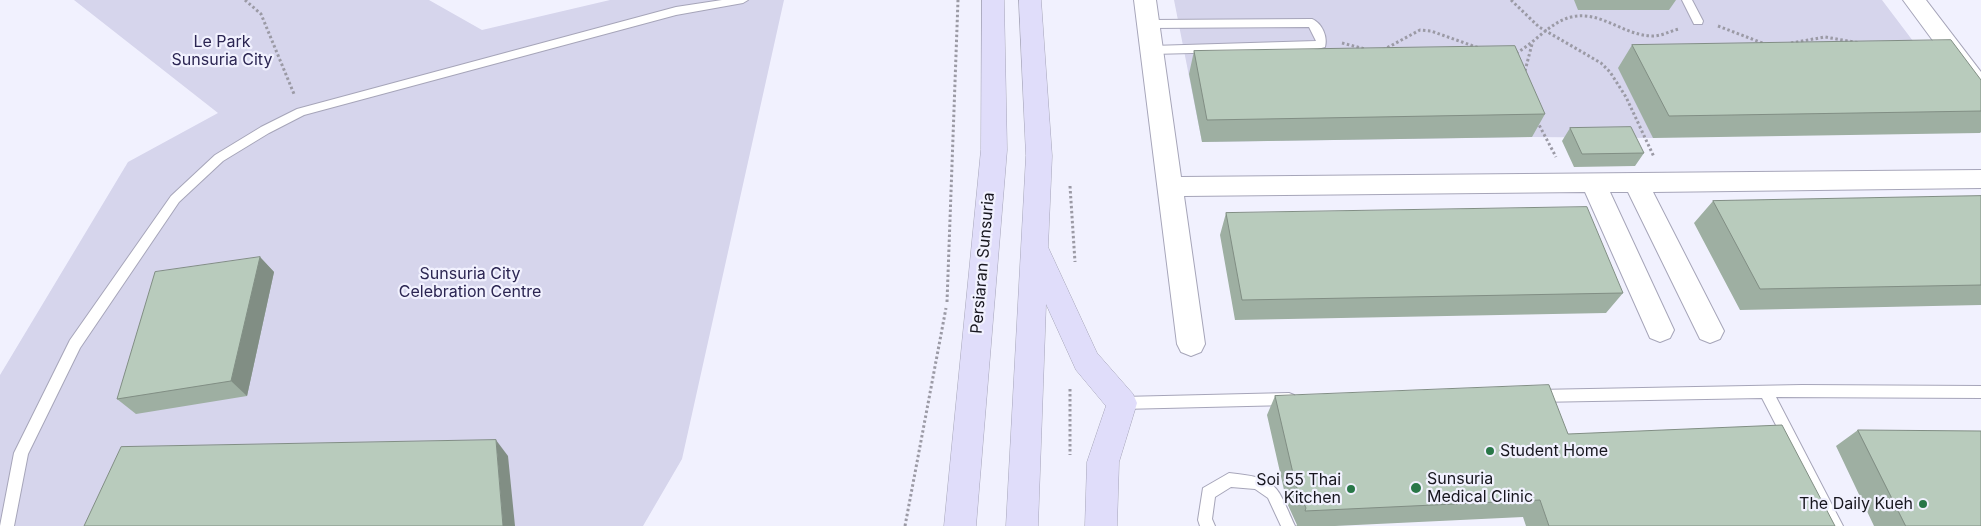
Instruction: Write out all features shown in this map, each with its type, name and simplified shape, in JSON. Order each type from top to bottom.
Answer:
[{"type":"street","name":"Persiaran Sunsuria","points":[[960,526],[994,150],[993,0]]},
{"type":"street","points":[[1022,526],[1039,156],[1030,0]]},
{"type":"street","points":[[1145,0],[1172,187],[1191,344]]},
{"type":"street","points":[[1914,0],[1981,89]]},
{"type":"street","points":[[1172,187],[1981,179]]},
{"type":"street","points":[[1580,182],[1660,330]]},
{"type":"street","points":[[1636,182],[1710,331]]},
{"type":"street","points":[[1036,249],[1086,360],[1122,403],[1103,462],[1101,526]]},
{"type":"lane","points":[[7,526],[21,453],[75,344],[175,199],[219,158],[265,130],[302,112],[676,11],[743,0]]},
{"type":"lane","points":[[1687,0],[1698,21]]},
{"type":"lane","points":[[1149,24],[1312,23],[1318,28],[1321,40],[1321,44],[1314,46],[1152,50]]},
{"type":"lane","points":[[1766,392],[1836,526]]},
{"type":"lane","points":[[1519,396],[1766,392],[1981,392]]},
{"type":"lane","points":[[1122,403],[1301,399]]},
{"type":"lane","points":[[1208,526],[1205,520],[1208,493],[1229,480],[1258,483],[1273,493],[1288,526]]},
{"type":"path","points":[[245,0],[260,14],[302,112]]},
{"type":"path","points":[[905,526],[946,307],[958,0]]},
{"type":"path","points":[[1511,0],[1546,31],[1601,64],[1610,72],[1626,97],[1666,182]]},
{"type":"path","points":[[1510,55],[1532,44],[1546,31],[1570,17],[1580,16],[1612,22],[1640,35],[1653,36],[1698,21],[1724,27],[1771,47]]},
{"type":"path","points":[[1378,50],[1396,45],[1420,30],[1431,31],[1486,51]]},
{"type":"path","points":[[1788,44],[1811,37],[1829,35],[1847,38],[1866,46]]},
{"type":"path","points":[[1321,40],[1371,50]]},
{"type":"path","points":[[1523,80],[1532,44]]},
{"type":"path","points":[[1532,114],[1580,182]]},
{"type":"path","points":[[1069,176],[1075,265]]},
{"type":"path","points":[[1070,381],[1070,458]]},
{"type":"green space","name":"Sunsuria City Celebration Centre","points":[[74,0],[429,0],[482,30],[610,0],[784,0],[682,459],[643,526],[0,526],[0,375],[128,162],[218,113]]},
{"type":"green space","points":[[1174,0],[1882,0],[1950,90],[1653,138],[1532,137],[1202,142]]},
{"type":"building","points":[[1951,40],[1981,80],[1981,111],[1669,116],[1632,45]]},
{"type":"building","points":[[1515,46],[1545,114],[1207,120],[1194,51]]},
{"type":"building","points":[[1631,127],[1644,153],[1582,154],[1570,128]]},
{"type":"building","points":[[1981,196],[1981,285],[1760,289],[1713,201]]},
{"type":"building","points":[[1587,207],[1623,293],[1242,300],[1226,213]]},
{"type":"building","points":[[260,257],[231,381],[117,399],[155,272]]},
{"type":"building","points":[[1549,385],[1568,434],[1782,425],[1835,526],[1549,526],[1540,500],[1305,511],[1306,508],[1296,486],[1275,396]]},
{"type":"building","points":[[1858,430],[1981,431],[1981,526],[1906,526]]},
{"type":"building","points":[[496,440],[503,526],[84,526],[121,447]]},
{"type":"place","name":"Student Home","points":[[1490,451]]},
{"type":"place","name":"Sunsuria Medical Clinic","points":[[1416,488]]},
{"type":"place","name":"Soi 55 Thai Kitchen","points":[[1351,489]]},
{"type":"place","name":"The Daily Kueh","points":[[1923,504]]},
{"type":"park label","name":"Le Park Sunsuria City","points":[[222,51]]}]
